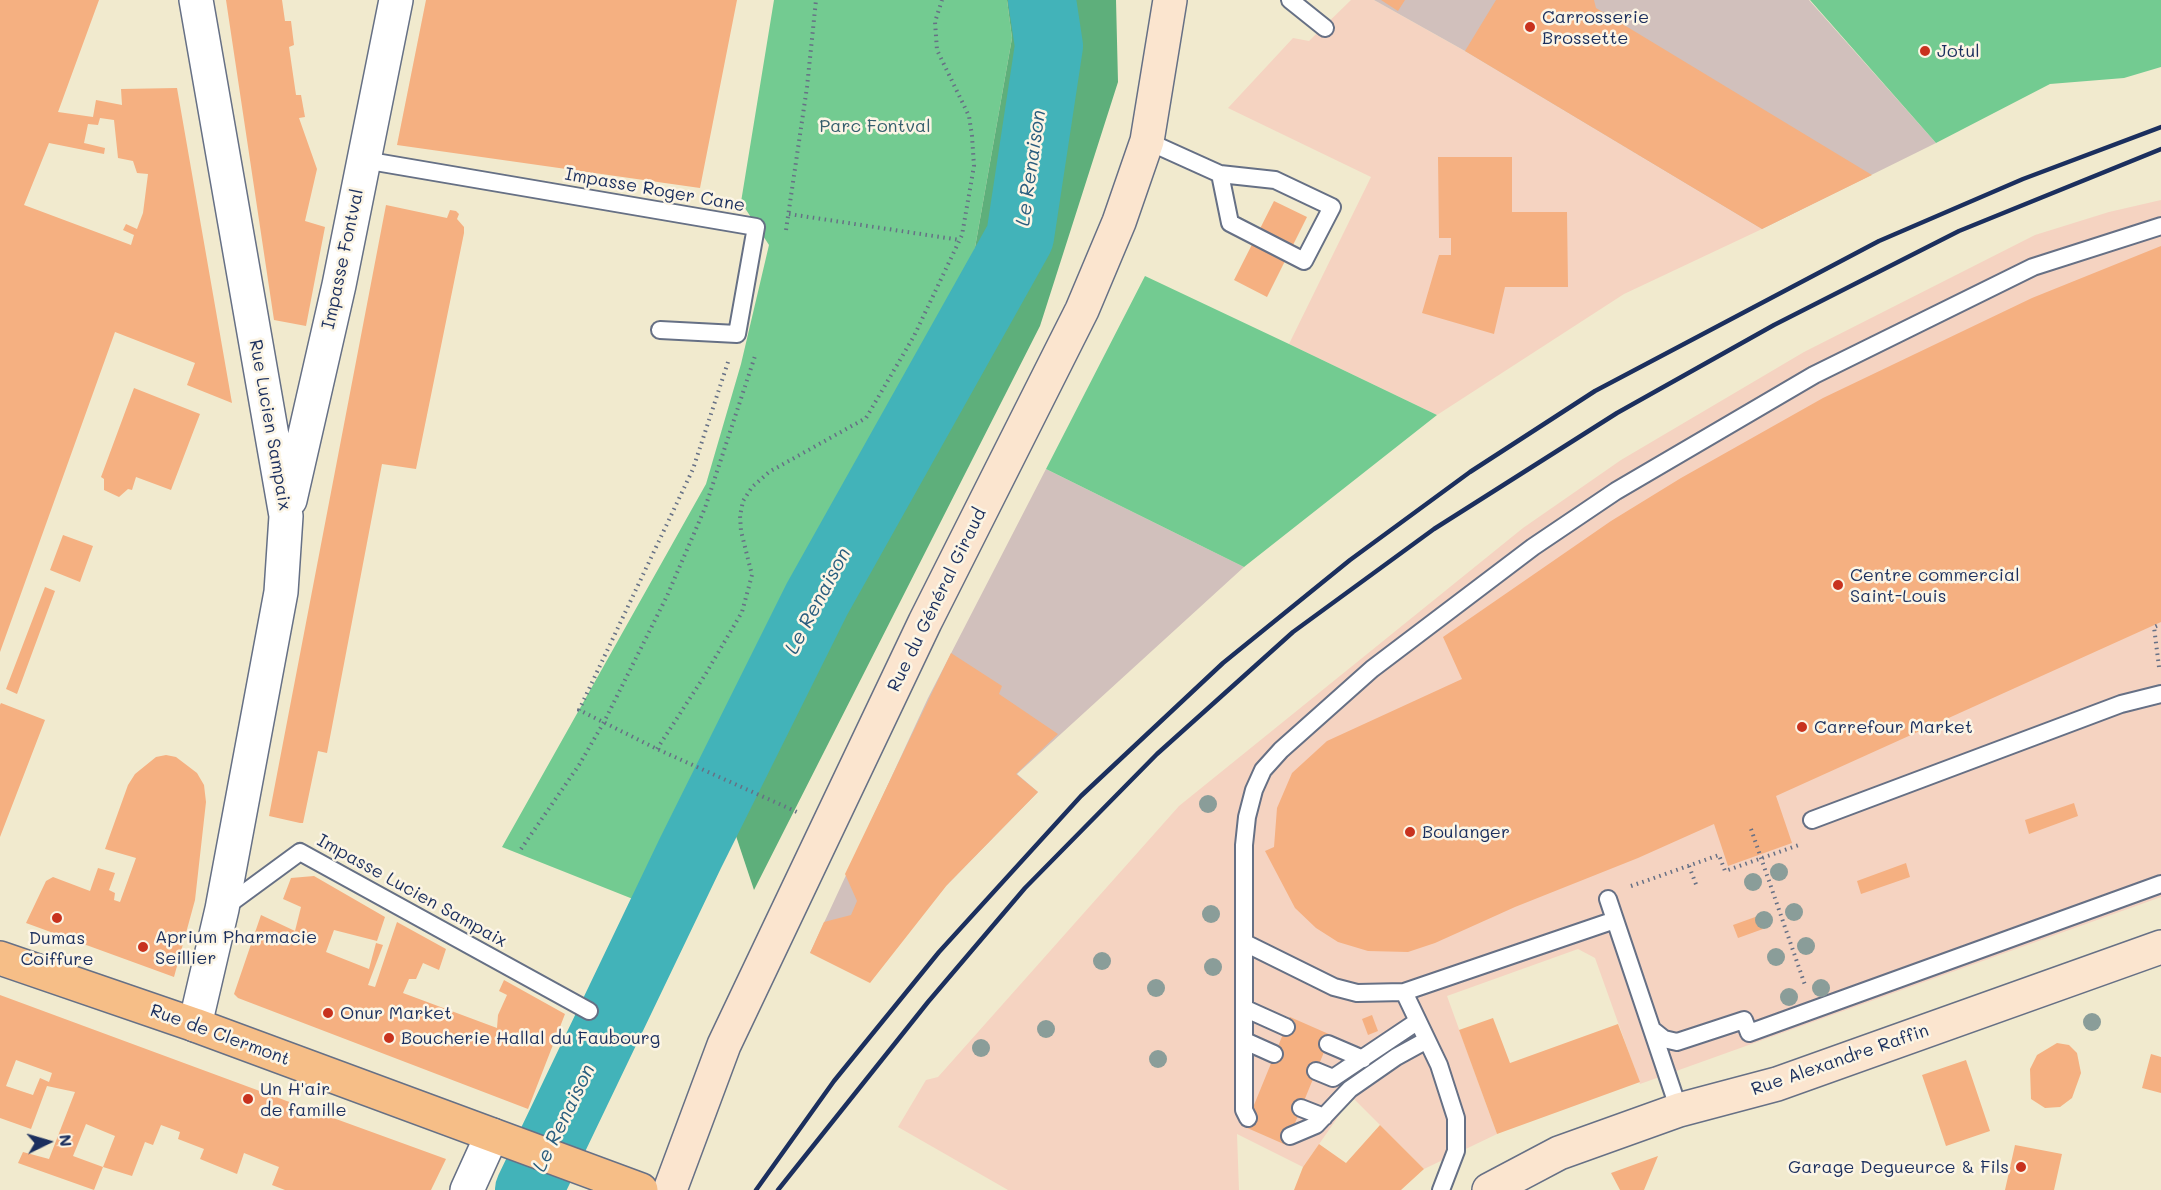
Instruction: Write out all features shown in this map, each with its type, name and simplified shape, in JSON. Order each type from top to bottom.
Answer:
[{"type":"main road","name":"Rue de Clermont","points":[[0,958],[195,1025],[629,1185]]},
{"type":"street","name":"Rue Lucien Sampaix","points":[[195,1025],[222,909],[281,592],[286,516],[196,0]]},
{"type":"street","name":"Impasse Fontval","points":[[286,516],[339,285],[396,0]]},
{"type":"street","name":"Rue du Général Giraud","points":[[670,1190],[724,1045],[930,612],[1082,310],[1119,222],[1147,141],[1170,0]]},
{"type":"street","name":"Rue Alexandre Raffin","points":[[1489,1190],[1558,1153],[1679,1110],[1777,1084],[2161,947]]},
{"type":"street","points":[[467,1190],[505,1139]]},
{"type":"lane","points":[[1290,0],[1325,28]]},
{"type":"lane","points":[[1147,141],[1220,174],[1275,180],[1332,207],[1304,261],[1230,223],[1220,174]]},
{"type":"lane","name":"Impasse Roger Cane","points":[[364,160],[756,227],[737,334]]},
{"type":"lane","points":[[1248,1118],[1245,1110],[1252,1088],[1245,1041],[1247,817],[1254,790],[1263,770],[1281,750],[1372,669],[1533,547],[1616,491],[1814,375],[2033,267],[2161,226]]},
{"type":"lane","points":[[660,330],[737,334]]},
{"type":"lane","points":[[1812,820],[2121,704],[2161,694]]},
{"type":"lane","name":"Impasse Lucien Sampaix","points":[[222,909],[300,852],[589,1011]]},
{"type":"lane","points":[[1654,1031],[1665,1039],[1677,1042],[1744,1020],[1749,1033],[2161,884]]},
{"type":"lane","points":[[1608,899],[1679,1110]]},
{"type":"lane","points":[[1245,943],[1334,987],[1357,993],[1404,992],[1615,920]]},
{"type":"lane","points":[[1404,992],[1427,1040],[1449,1096],[1458,1134],[1451,1168],[1442,1190]]},
{"type":"lane","points":[[1246,1009],[1286,1027]]},
{"type":"lane","points":[[1317,1071],[1333,1078],[1418,1021]]},
{"type":"lane","points":[[1290,1136],[1316,1125],[1350,1089],[1396,1056],[1427,1040]]},
{"type":"lane","points":[[1245,1041],[1275,1054]]},
{"type":"lane","points":[[1328,1044],[1363,1059]]},
{"type":"lane","points":[[1301,1108],[1324,1117]]},
{"type":"path","points":[[784,236],[807,87],[816,0]]},
{"type":"path","points":[[657,749],[705,675],[745,604],[752,575],[741,531],[740,516],[743,501],[752,487],[769,472],[866,418],[914,336],[960,240],[974,166],[972,136],[969,116],[937,50],[935,22],[942,0]]},
{"type":"path","points":[[789,214],[960,240]]},
{"type":"path","points":[[737,334],[693,469],[579,710],[657,749],[771,800]]},
{"type":"path","points":[[521,849],[579,765],[604,722],[667,596],[705,508],[746,391],[758,347]]},
{"type":"path","points":[[1751,829],[1814,1009]]},
{"type":"path","points":[[1689,866],[1697,887]]},
{"type":"shaded area","points":[[1351,0],[1374,0],[1465,51],[1762,229],[1624,294],[1437,415],[1289,344],[1371,177],[1228,108],[1293,38],[1309,41]]},
{"type":"shaded area","points":[[1374,0],[1809,0],[1936,143],[1762,229],[1465,51]]},
{"type":"shaded area","points":[[2161,200],[2161,897],[1640,1084],[1595,958],[1578,949],[1447,996],[1497,1134],[1424,1169],[1352,1097],[1303,1167],[1237,1134],[1239,1190],[1008,1190],[898,1127],[926,1080],[938,1077],[1179,806],[1523,528],[1621,460],[1804,352],[2035,235],[2109,212]]},
{"type":"shaded area","points":[[1046,469],[1244,567],[1017,774],[1038,792],[947,885],[810,953],[928,698]]},
{"type":"green space","name":"Parc Fontval","points":[[774,0],[1007,0],[1012,38],[973,259],[708,752],[648,905],[502,847],[706,484],[741,364],[769,245],[741,202]]},
{"type":"green space","points":[[1007,0],[1116,0],[1118,82],[1040,326],[754,890],[708,752],[973,259],[1012,38]]},
{"type":"green space","points":[[1810,0],[2161,0],[2161,67],[2124,78],[2050,84],[1936,143]]},
{"type":"green space","points":[[1145,276],[1437,415],[1244,567],[1046,469]]},
{"type":"building","points":[[0,0],[99,0],[58,112],[93,117],[96,100],[122,105],[121,89],[177,88],[232,403],[187,385],[195,363],[115,332],[0,652]],"holes":[[[100,118],[114,120],[118,158],[133,161],[137,173],[148,174],[143,213],[137,229],[126,224],[123,230],[134,235],[131,245],[24,205],[49,143],[104,154],[105,148],[84,143],[88,124],[98,125]]]},
{"type":"building","points":[[226,0],[282,0],[285,21],[291,21],[294,45],[289,47],[296,95],[301,95],[305,117],[299,118],[317,169],[305,221],[325,227],[306,326],[274,320]]},
{"type":"building","points":[[426,0],[737,0],[700,188],[397,145]]},
{"type":"building","points":[[1381,0],[1405,0],[1398,11]]},
{"type":"building","points":[[1496,0],[1594,0],[1596,8],[1872,175],[1762,229],[1465,51]]},
{"type":"building","points":[[1438,157],[1512,157],[1512,212],[1567,212],[1568,287],[1505,287],[1494,334],[1422,313],[1439,255],[1451,255],[1451,238],[1439,238]]},
{"type":"building","points":[[1274,201],[1307,217],[1267,297],[1234,280]]},
{"type":"building","points":[[386,205],[447,218],[450,210],[456,211],[459,214],[457,219],[464,227],[464,233],[416,469],[382,464],[327,753],[318,751],[303,823],[300,823],[269,816]]},
{"type":"building","name":"Centre commercial Saint-Louis","points":[[2161,246],[2161,622],[1776,796],[1792,843],[1728,866],[1714,824],[1435,943],[1408,952],[1368,951],[1338,942],[1316,928],[1295,908],[1265,851],[1274,847],[1277,808],[1292,773],[1327,741],[1462,679],[1443,637],[1611,521],[1681,478],[1823,398],[2032,298]]},
{"type":"building","points":[[134,388],[200,414],[171,490],[136,477],[132,490],[128,489],[119,497],[104,490],[104,479],[101,477]]},
{"type":"building","points":[[63,535],[93,546],[80,582],[50,570]]},
{"type":"building","points":[[45,587],[55,591],[17,694],[6,689]]},
{"type":"building","points":[[951,653],[1002,686],[999,694],[1058,734],[1016,774],[1038,792],[947,885],[870,983],[810,953],[824,922],[851,915],[857,901],[845,874]]},
{"type":"building","points":[[1,703],[45,720],[0,837],[0,705]]},
{"type":"building","points":[[166,755],[176,757],[197,773],[204,785],[206,802],[195,900],[174,977],[26,923],[46,881],[53,877],[90,891],[98,868],[115,873],[109,890],[115,893],[114,900],[120,902],[136,858],[105,849],[128,785],[135,774],[156,757]]},
{"type":"building","points":[[2074,803],[2078,816],[2029,834],[2025,820]]},
{"type":"building","points":[[1906,863],[1910,877],[1861,894],[1857,881]]},
{"type":"building","points":[[314,876],[385,917],[377,941],[334,930],[326,952],[369,969],[376,943],[383,945],[368,985],[375,987],[397,922],[446,949],[439,970],[423,963],[416,979],[409,979],[403,993],[497,1028],[498,1015],[507,995],[499,991],[504,980],[565,1014],[528,1109],[238,998],[234,994],[261,915],[295,931],[301,907],[283,899],[291,878]]},
{"type":"building","points":[[1758,916],[1763,929],[1738,938],[1733,925]]},
{"type":"building","points":[[0,995],[446,1159],[431,1190],[285,1190],[272,1185],[279,1167],[244,1153],[237,1174],[200,1159],[204,1149],[178,1139],[180,1132],[161,1125],[153,1145],[145,1142],[132,1176],[103,1167],[94,1190],[18,1163],[23,1152],[49,1159],[75,1092],[47,1086],[31,1129],[0,1118]],"holes":[[[16,1060],[52,1073],[49,1082],[40,1078],[33,1095],[6,1086]],[[86,1124],[115,1136],[103,1167],[73,1156]]]},
{"type":"building","points":[[1372,1015],[1378,1031],[1368,1035],[1362,1019]]},
{"type":"building","points":[[1290,1017],[1331,1035],[1286,1145],[1245,1127]]},
{"type":"building","points":[[1493,1018],[1510,1063],[1618,1024],[1640,1082],[1497,1134],[1459,1030]]},
{"type":"building","points":[[2057,1043],[2069,1045],[2077,1053],[2081,1073],[2072,1098],[2060,1107],[2045,1108],[2031,1099],[2030,1069],[2037,1055]]},
{"type":"building","points":[[2151,1054],[2161,1057],[2161,1093],[2142,1088]]},
{"type":"building","points":[[1966,1060],[1990,1131],[1946,1146],[1922,1075]]},
{"type":"building","points":[[1380,1125],[1424,1169],[1401,1190],[1294,1190],[1303,1167],[1319,1144],[1346,1163]]},
{"type":"building","points":[[2015,1145],[2062,1154],[2054,1190],[2005,1190]]},
{"type":"building","points":[[1658,1156],[1644,1190],[1620,1190],[1611,1173]]},
{"type":"waterway","name":"Le Renaison","points":[[529,1190],[690,854],[817,599],[1020,237],[1049,46],[1042,0]]},
{"type":"railway","points":[[756,1190],[834,1081],[939,952],[1081,796],[1223,663],[1350,560],[1470,472],[1595,391],[1879,241],[2023,179],[2161,127]]},
{"type":"railway","points":[[778,1190],[928,1002],[1025,888],[1157,754],[1293,632],[1434,529],[1617,413],[1774,325],[1959,231],[2161,149]]},
{"type":"place","name":"Carrosserie Brossette","points":[[1530,27]]},
{"type":"place","name":"Jotul","points":[[1925,51]]},
{"type":"place","name":"Centre commercial Saint-Louis","points":[[1838,585]]},
{"type":"place","name":"Carrefour Market","points":[[1802,727]]},
{"type":"place","name":"Boulanger","points":[[1410,832]]},
{"type":"place","name":"Dumas Coiffure","points":[[57,918]]},
{"type":"place","name":"Aprium Pharmacie Seillier","points":[[143,947]]},
{"type":"place","name":"Onur Market","points":[[328,1013]]},
{"type":"place","name":"Boucherie Hallal du Faubourg","points":[[389,1038]]},
{"type":"place","name":"Un H'air de famille","points":[[248,1099]]},
{"type":"place","name":"Garage Degueurce & Fils","points":[[2021,1167]]}]
